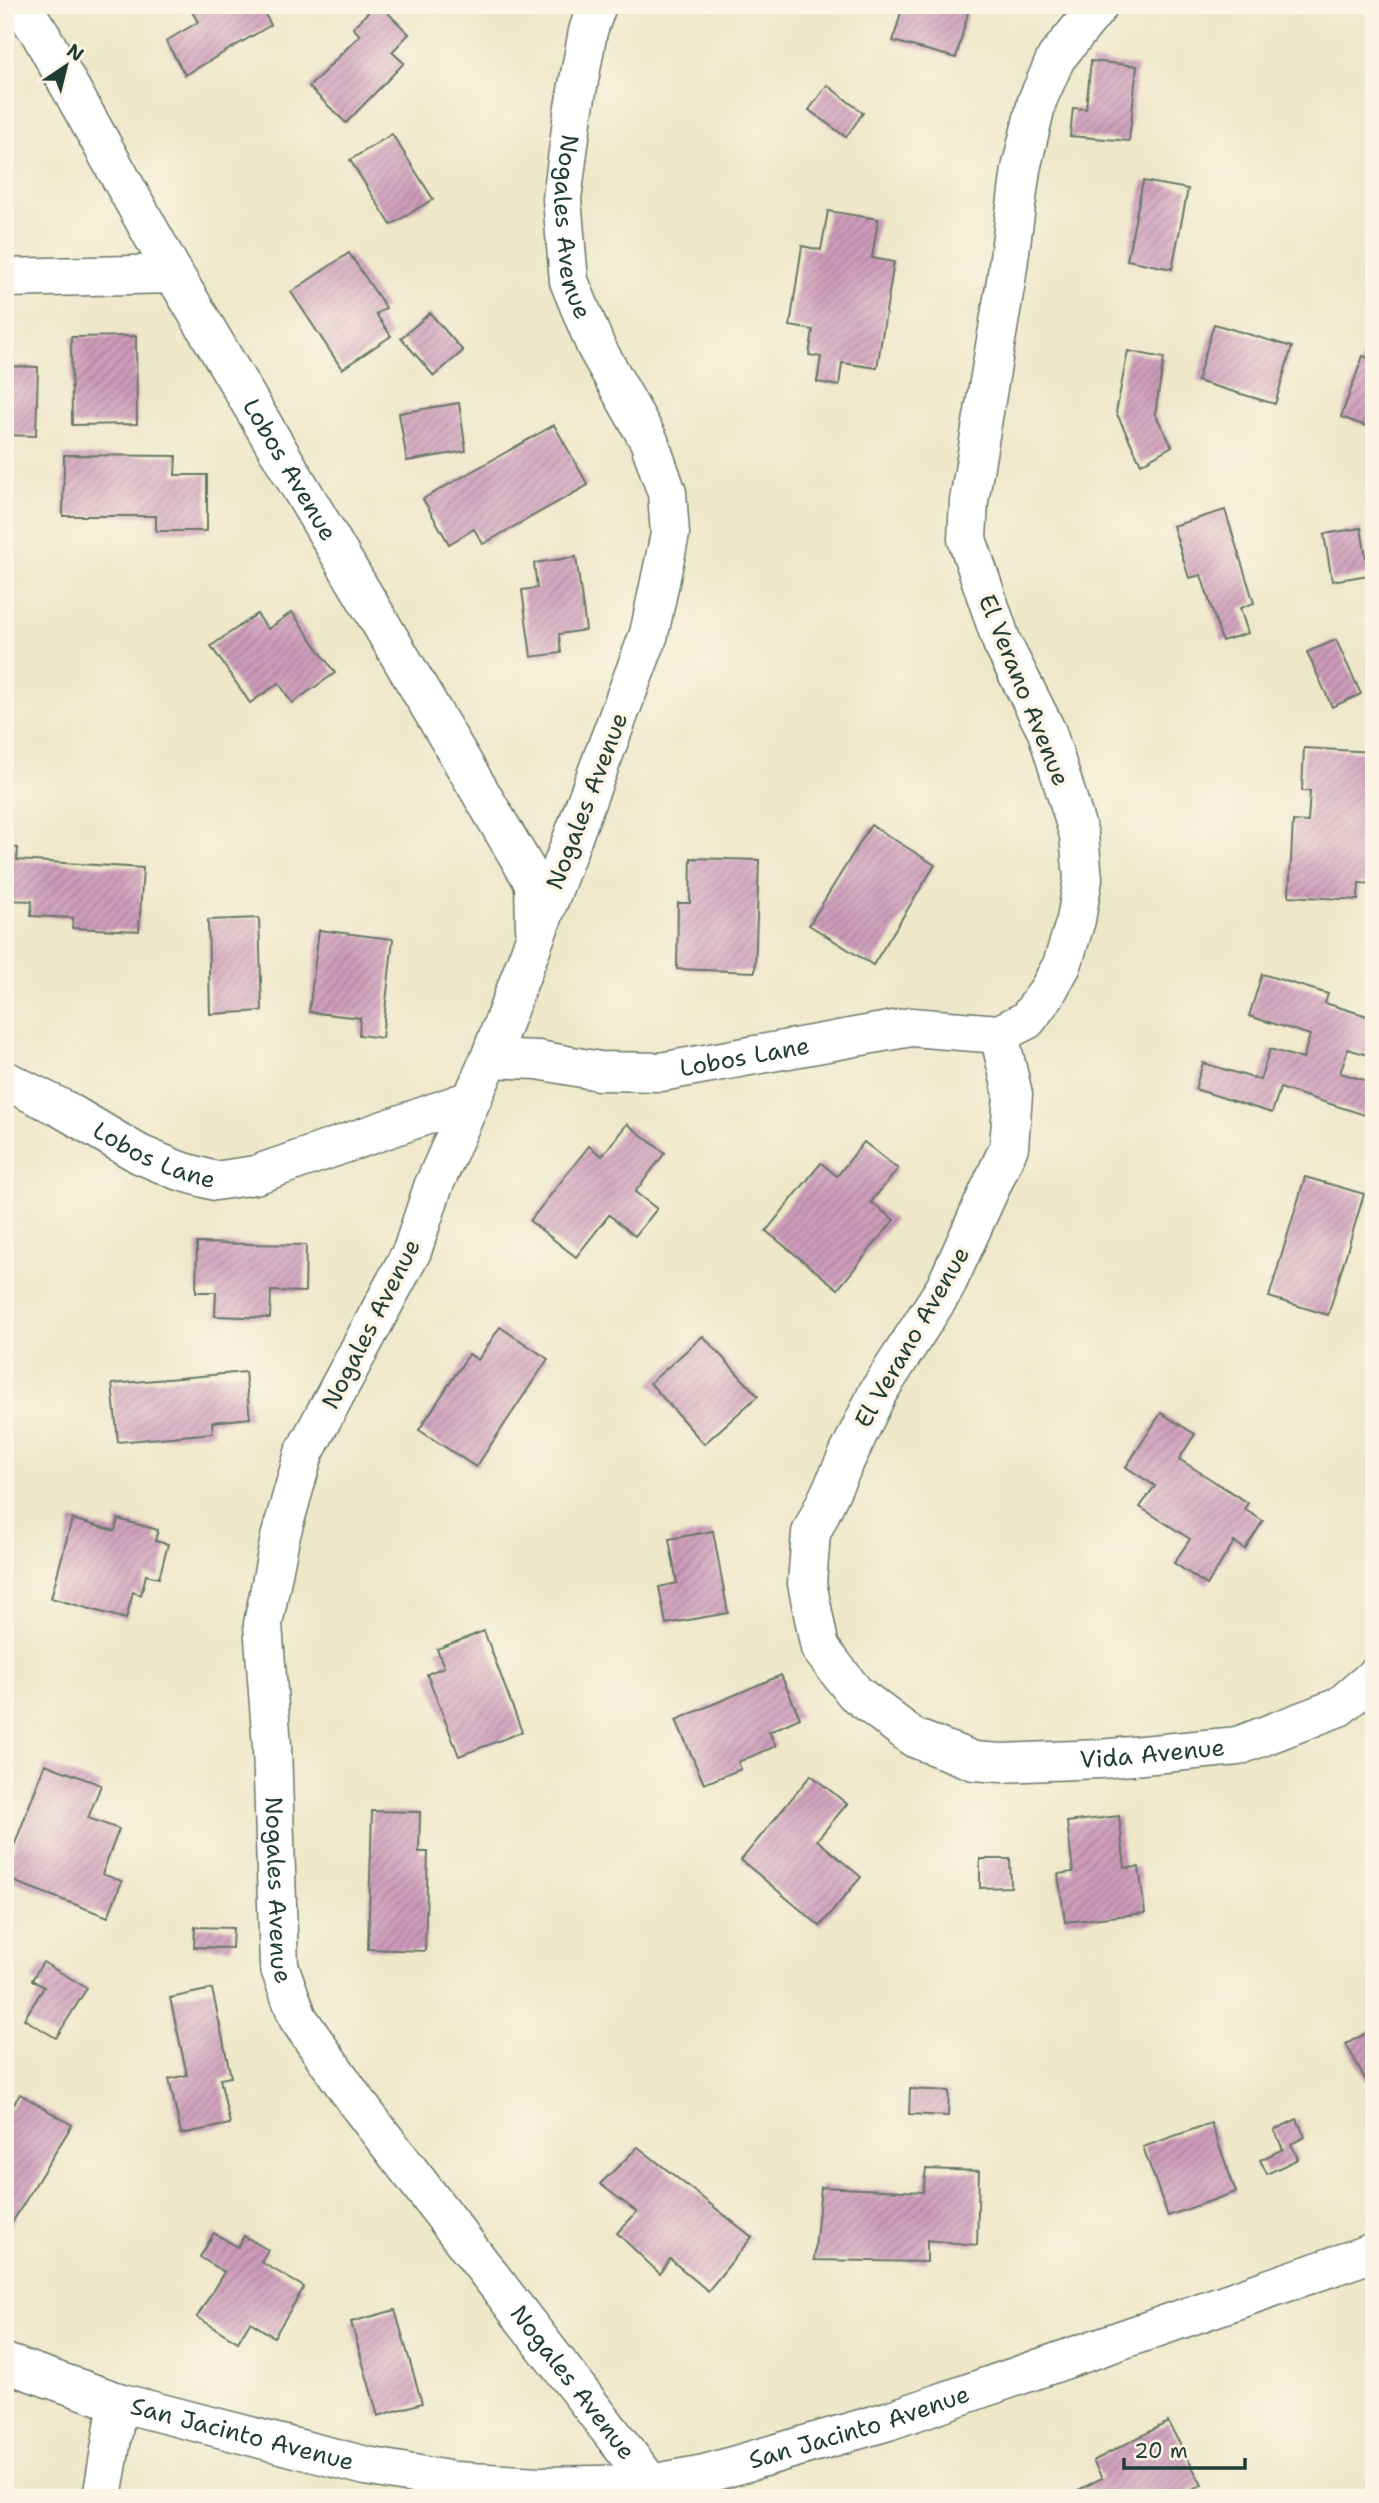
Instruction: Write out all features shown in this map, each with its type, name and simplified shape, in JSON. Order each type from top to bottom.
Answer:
[{"type":"street","name":"Lobos Avenue","points":[[21,5],[41,35],[174,274],[534,883],[535,939]]},
{"type":"street","name":"Nogales Avenue","points":[[597,5],[589,31],[576,100],[562,199],[569,281],[596,347],[649,441],[667,493],[670,534],[649,634],[490,1058],[433,1187],[412,1251],[304,1453],[280,1538],[263,1624],[272,1746],[279,1966],[298,2018],[357,2103],[653,2491]]},
{"type":"street","name":"El Verano Avenue","points":[[914,1738],[855,1693],[820,1648],[807,1583],[811,1533],[878,1392],[945,1288],[1002,1167],[1009,1147],[1013,1094],[999,1034],[1027,1020],[1062,965],[1076,919],[1083,879],[1079,835],[1047,732],[1002,643],[967,539],[969,501],[1006,281],[1021,169],[1037,101],[1056,58],[1099,5]]},
{"type":"street","points":[[5,278],[174,274]]},
{"type":"street","name":"Lobos Lane","points":[[490,1058],[538,1060],[599,1071],[661,1072],[911,1027],[999,1034]]},
{"type":"street","name":"Lobos Lane","points":[[5,1080],[63,1109],[139,1154],[215,1181],[255,1175],[470,1100]]},
{"type":"street","name":"Vida Avenue","points":[[914,1738],[974,1761],[1001,1763],[1100,1759],[1238,1745],[1339,1707],[1374,1677]]},
{"type":"street","name":"San Jacinto Avenue","points":[[5,2362],[118,2402],[366,2466],[454,2481],[653,2491],[888,2421],[1374,2252]]},
{"type":"street","points":[[102,2498],[118,2402]]},
{"type":"building","points":[[188,5],[260,5],[271,25],[185,75],[166,41],[198,22]]},
{"type":"building","points":[[375,5],[380,5],[409,34],[392,52],[404,63],[346,123],[309,87],[360,35],[353,28]]},
{"type":"building","points":[[903,5],[970,5],[956,58],[893,41]]},
{"type":"building","points":[[1252,5],[1350,5],[1350,11],[1252,10]]},
{"type":"building","points":[[1091,61],[1137,66],[1129,141],[1070,136],[1073,108],[1086,109]]},
{"type":"building","points":[[827,85],[863,113],[846,137],[809,110]]},
{"type":"building","points":[[392,134],[433,199],[391,225],[350,160]]},
{"type":"building","points":[[1143,181],[1188,189],[1172,269],[1127,260]]},
{"type":"building","points":[[828,211],[878,219],[872,258],[894,262],[877,368],[842,363],[839,386],[817,382],[821,357],[809,355],[813,330],[790,326],[802,246],[821,250]]},
{"type":"building","points":[[349,253],[386,308],[376,314],[391,336],[342,369],[291,292]]},
{"type":"building","points":[[430,313],[463,351],[434,376],[401,338]]},
{"type":"building","points":[[1214,324],[1292,347],[1275,404],[1197,381]]},
{"type":"building","points":[[136,336],[137,424],[72,425],[71,337]]},
{"type":"building","points":[[1128,351],[1164,358],[1155,414],[1172,446],[1141,464],[1116,412]]},
{"type":"building","points":[[1363,356],[1374,360],[1374,429],[1341,417]]},
{"type":"building","points":[[5,366],[38,367],[36,436],[5,435]]},
{"type":"building","points":[[459,403],[466,451],[407,461],[399,413]]},
{"type":"building","points":[[554,425],[588,485],[483,544],[474,529],[449,544],[423,499]]},
{"type":"building","points":[[64,455],[176,456],[175,475],[207,475],[207,531],[156,531],[156,516],[63,516]]},
{"type":"building","points":[[1225,510],[1254,603],[1240,608],[1248,633],[1222,641],[1201,575],[1189,578],[1173,526]]},
{"type":"building","points":[[1361,528],[1369,575],[1332,581],[1324,534]]},
{"type":"building","points":[[576,557],[586,630],[559,634],[561,653],[531,657],[522,590],[537,588],[534,563]]},
{"type":"building","points":[[292,612],[335,673],[292,703],[279,683],[250,703],[211,646],[257,614],[268,629]]},
{"type":"building","points":[[1336,640],[1361,694],[1332,707],[1307,652]]},
{"type":"building","points":[[1304,748],[1374,752],[1374,884],[1359,883],[1358,900],[1289,896],[1293,821],[1308,822],[1310,791],[1302,791]]},
{"type":"building","points":[[871,825],[935,865],[873,965],[809,925]]},
{"type":"building","points":[[5,847],[18,848],[17,860],[143,868],[139,931],[72,928],[73,918],[31,916],[32,901],[5,900]]},
{"type":"building","points":[[691,858],[759,860],[755,972],[677,969],[678,903],[690,903]]},
{"type":"building","points":[[259,918],[262,1011],[210,1014],[208,920]]},
{"type":"building","points":[[319,930],[393,939],[382,1038],[359,1035],[360,1018],[309,1012]]},
{"type":"building","points":[[1262,974],[1328,994],[1325,1003],[1374,1018],[1374,1057],[1348,1049],[1340,1073],[1374,1083],[1365,1115],[1280,1088],[1272,1113],[1195,1089],[1203,1063],[1260,1080],[1270,1049],[1303,1059],[1310,1035],[1249,1016]]},
{"type":"building","points":[[627,1124],[665,1153],[635,1192],[657,1209],[635,1236],[609,1215],[576,1257],[530,1221],[589,1146],[602,1156]]},
{"type":"building","points":[[864,1142],[898,1169],[871,1202],[894,1220],[838,1289],[766,1231],[821,1163],[837,1176]]},
{"type":"building","points":[[1305,1177],[1364,1194],[1328,1315],[1269,1297]]},
{"type":"building","points":[[197,1243],[306,1245],[305,1292],[271,1291],[270,1318],[215,1316],[216,1292],[196,1292]]},
{"type":"building","points":[[500,1327],[548,1359],[476,1467],[419,1430],[469,1354],[478,1360]]},
{"type":"building","points":[[703,1336],[758,1396],[704,1444],[650,1383]]},
{"type":"building","points":[[245,1372],[250,1418],[212,1422],[213,1433],[118,1442],[112,1384]]},
{"type":"building","points":[[1161,1413],[1195,1434],[1179,1459],[1248,1503],[1244,1509],[1263,1521],[1245,1549],[1234,1542],[1207,1585],[1174,1563],[1190,1539],[1140,1507],[1155,1486],[1126,1467]]},
{"type":"building","points":[[72,1519],[115,1531],[118,1519],[158,1530],[155,1541],[168,1544],[159,1578],[146,1575],[141,1595],[133,1592],[126,1619],[51,1598]]},
{"type":"building","points":[[713,1531],[728,1613],[666,1624],[659,1587],[677,1583],[669,1539]]},
{"type":"building","points":[[484,1631],[522,1732],[459,1756],[427,1674],[444,1667],[437,1649]]},
{"type":"building","points":[[781,1675],[800,1718],[769,1732],[776,1746],[738,1762],[741,1769],[704,1784],[676,1720]]},
{"type":"building","points":[[45,1764],[101,1785],[88,1818],[119,1829],[102,1874],[122,1881],[108,1917],[5,1878],[5,1870]]},
{"type":"building","points":[[811,1775],[847,1804],[817,1840],[861,1877],[820,1926],[741,1860]]},
{"type":"building","points":[[372,1811],[420,1812],[419,1852],[428,1852],[425,1951],[368,1949]]},
{"type":"building","points":[[1119,1816],[1125,1868],[1139,1867],[1145,1913],[1065,1922],[1058,1874],[1073,1872],[1067,1822]]},
{"type":"building","points":[[980,1859],[1010,1859],[1011,1887],[980,1888]]},
{"type":"building","points":[[195,1927],[233,1928],[232,1948],[194,1947]]},
{"type":"building","points":[[43,1962],[87,1988],[56,2038],[24,2019],[44,1987],[32,1980]]},
{"type":"building","points":[[212,1989],[231,2077],[220,2079],[230,2124],[181,2134],[169,2079],[187,2075],[170,1998]]},
{"type":"building","points":[[1374,2029],[1374,2095],[1346,2044]]},
{"type":"building","points":[[910,2089],[949,2091],[948,2116],[909,2114]]},
{"type":"building","points":[[20,2094],[72,2125],[5,2234],[5,2118]]},
{"type":"building","points":[[1297,2119],[1305,2137],[1291,2144],[1298,2159],[1267,2174],[1260,2160],[1283,2149],[1274,2130]]},
{"type":"building","points":[[1211,2123],[1236,2192],[1168,2216],[1143,2147]]},
{"type":"building","points":[[638,2147],[752,2237],[708,2291],[670,2259],[660,2274],[617,2233],[637,2212],[600,2184]]},
{"type":"building","points":[[926,2169],[979,2171],[977,2245],[927,2240],[927,2262],[814,2260],[821,2187],[923,2192]]},
{"type":"building","points":[[214,2233],[238,2247],[244,2236],[268,2250],[261,2262],[304,2287],[274,2337],[250,2322],[238,2342],[197,2317],[224,2272],[200,2257]]},
{"type":"building","points":[[395,2310],[422,2403],[378,2416],[351,2322]]},
{"type":"building","points":[[1168,2422],[1202,2485],[1177,2498],[1063,2498],[1102,2478],[1093,2461]]}]
